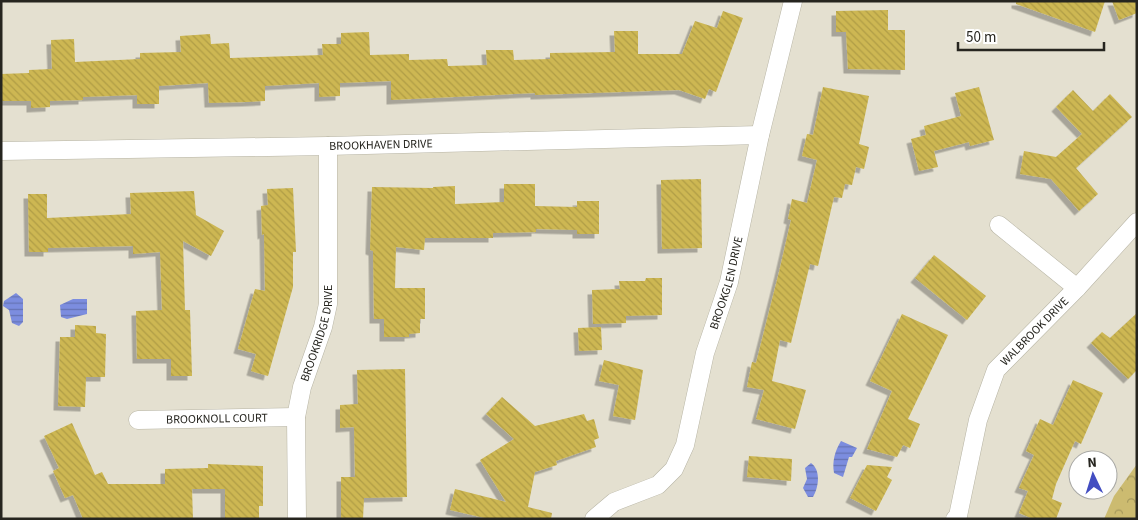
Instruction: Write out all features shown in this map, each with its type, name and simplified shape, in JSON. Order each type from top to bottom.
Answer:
[{"type":"street","name":"BROOKGLEN DRIVE","points":[[594,519],[614,502],[658,485],[674,469],[685,445],[705,352],[729,282],[760,135],[793,1]]},
{"type":"street","name":"BROOKHAVEN DRIVE","points":[[1,151],[328,146],[760,135]]},
{"type":"street","name":"BROOKRIDGE DRIVE","points":[[296,519],[296,417],[302,387],[323,326],[328,304],[328,146]]},
{"type":"street","name":"WALBROOK DRIVE","points":[[955,519],[958,516],[978,420],[996,370],[1078,288],[1137,222]]},
{"type":"street","points":[[998,225],[1078,288]]},
{"type":"street","name":"BROOKNOLL COURT","points":[[138,420],[296,417]]},
{"type":"green space","points":[[1137,464],[1137,519],[1104,519],[1112,500],[1118,500],[1118,490]]},
{"type":"water","points":[[16,293],[23,299],[23,322],[19,326],[12,323],[9,310],[3,306],[4,301]]},
{"type":"water","points":[[73,299],[87,299],[87,314],[67,319],[61,317],[60,305]]},
{"type":"water","points":[[841,441],[857,448],[852,457],[849,457],[843,477],[834,473],[833,469],[834,456]]},
{"type":"water","points":[[811,463],[818,474],[818,484],[813,497],[808,497],[803,488],[807,479],[805,468]]},
{"type":"building","points":[[1016,1],[1105,1],[1095,32],[1016,4]]},
{"type":"building","points":[[1112,1],[1137,1],[1137,13],[1119,20]]},
{"type":"building","points":[[888,10],[888,30],[905,30],[905,70],[848,69],[846,32],[836,32],[836,11]]},
{"type":"building","points":[[723,11],[743,18],[716,92],[709,89],[705,99],[679,90],[535,95],[535,93],[391,100],[391,81],[340,83],[340,96],[319,97],[319,83],[265,86],[265,101],[246,102],[209,103],[208,83],[159,86],[159,104],[137,104],[137,95],[83,97],[83,100],[50,101],[50,107],[31,108],[31,101],[1,101],[1,74],[29,73],[29,70],[52,69],[51,40],[74,39],[75,62],[140,59],[140,53],[181,52],[180,36],[210,34],[211,44],[229,43],[230,58],[323,55],[322,44],[341,44],[341,33],[369,32],[370,55],[409,54],[409,60],[447,59],[448,66],[487,65],[486,50],[513,50],[514,60],[550,59],[550,53],[615,52],[614,31],[638,31],[638,54],[682,54],[695,21],[717,28]]},
{"type":"building","points":[[823,87],[869,96],[859,144],[869,147],[864,169],[856,167],[852,185],[845,184],[842,198],[834,197],[818,266],[810,264],[791,343],[780,340],[772,381],[806,390],[795,429],[756,419],[764,390],[747,387],[752,362],[756,363],[779,272],[791,220],[788,219],[792,199],[807,203],[817,160],[802,156],[807,134],[813,135]]},
{"type":"building","points":[[979,87],[994,140],[970,146],[969,142],[934,151],[938,167],[919,171],[911,139],[926,135],[924,126],[961,116],[955,93]]},
{"type":"building","points":[[1073,90],[1093,111],[1110,94],[1132,117],[1076,168],[1098,194],[1079,211],[1051,179],[1020,174],[1024,151],[1056,157],[1082,134],[1056,107]]},
{"type":"building","points":[[701,179],[702,248],[662,249],[661,180]]},
{"type":"building","points":[[504,184],[535,184],[535,206],[577,207],[577,201],[599,201],[599,234],[577,234],[577,230],[536,229],[536,232],[493,233],[493,238],[425,238],[424,250],[396,247],[395,288],[425,288],[425,319],[420,319],[420,333],[409,334],[409,337],[384,337],[384,319],[374,319],[373,251],[370,250],[372,187],[433,188],[455,186],[455,204],[504,202]]},
{"type":"building","points":[[293,188],[296,252],[293,252],[293,287],[268,376],[251,371],[256,354],[238,349],[255,289],[265,291],[264,234],[262,235],[261,206],[268,205],[267,189]]},
{"type":"building","points":[[194,191],[196,215],[224,231],[211,256],[183,241],[185,310],[190,310],[192,376],[171,376],[171,359],[137,359],[136,311],[162,310],[160,252],[133,254],[133,246],[48,248],[48,252],[29,252],[28,194],[47,194],[47,218],[131,214],[130,193]]},
{"type":"building","points":[[934,255],[986,296],[967,320],[915,278]]},
{"type":"building","points":[[646,278],[662,278],[662,315],[626,316],[626,323],[593,324],[592,290],[620,289],[619,281],[645,281]]},
{"type":"building","points":[[1137,313],[1137,370],[1128,379],[1091,343],[1102,332],[1110,338]]},
{"type":"building","points":[[902,314],[948,335],[908,419],[920,424],[910,448],[903,445],[897,457],[867,449],[892,391],[870,381]]},
{"type":"building","points":[[75,325],[96,326],[96,333],[106,334],[105,377],[86,377],[85,407],[58,406],[60,337],[75,337]]},
{"type":"building","points":[[601,327],[602,350],[579,351],[578,328]]},
{"type":"building","points":[[604,360],[643,370],[635,420],[613,416],[619,385],[599,381]]},
{"type":"building","points":[[405,369],[407,497],[364,498],[363,519],[341,519],[341,477],[355,477],[354,427],[340,428],[340,405],[358,404],[357,370]]},
{"type":"building","points":[[1073,380],[1103,393],[1081,444],[1075,441],[1071,450],[1068,450],[1068,457],[1056,484],[1052,499],[1062,503],[1056,519],[1033,519],[1019,513],[1028,491],[1019,488],[1034,455],[1026,451],[1040,419],[1053,425]]},
{"type":"building","points":[[502,397],[535,426],[584,414],[587,421],[594,419],[599,438],[594,440],[596,447],[556,461],[557,465],[535,472],[528,507],[552,513],[551,519],[489,519],[450,510],[455,489],[506,502],[480,460],[514,439],[486,414]]},
{"type":"building","points":[[72,423],[95,475],[102,472],[108,484],[165,484],[165,469],[208,468],[208,464],[263,466],[263,506],[259,506],[259,519],[225,519],[225,489],[192,489],[193,519],[83,519],[73,495],[65,498],[53,471],[59,468],[44,436]]},
{"type":"building","points":[[749,456],[792,459],[791,481],[747,477]]},
{"type":"building","points":[[867,465],[892,467],[887,477],[892,480],[876,511],[850,498]]}]
